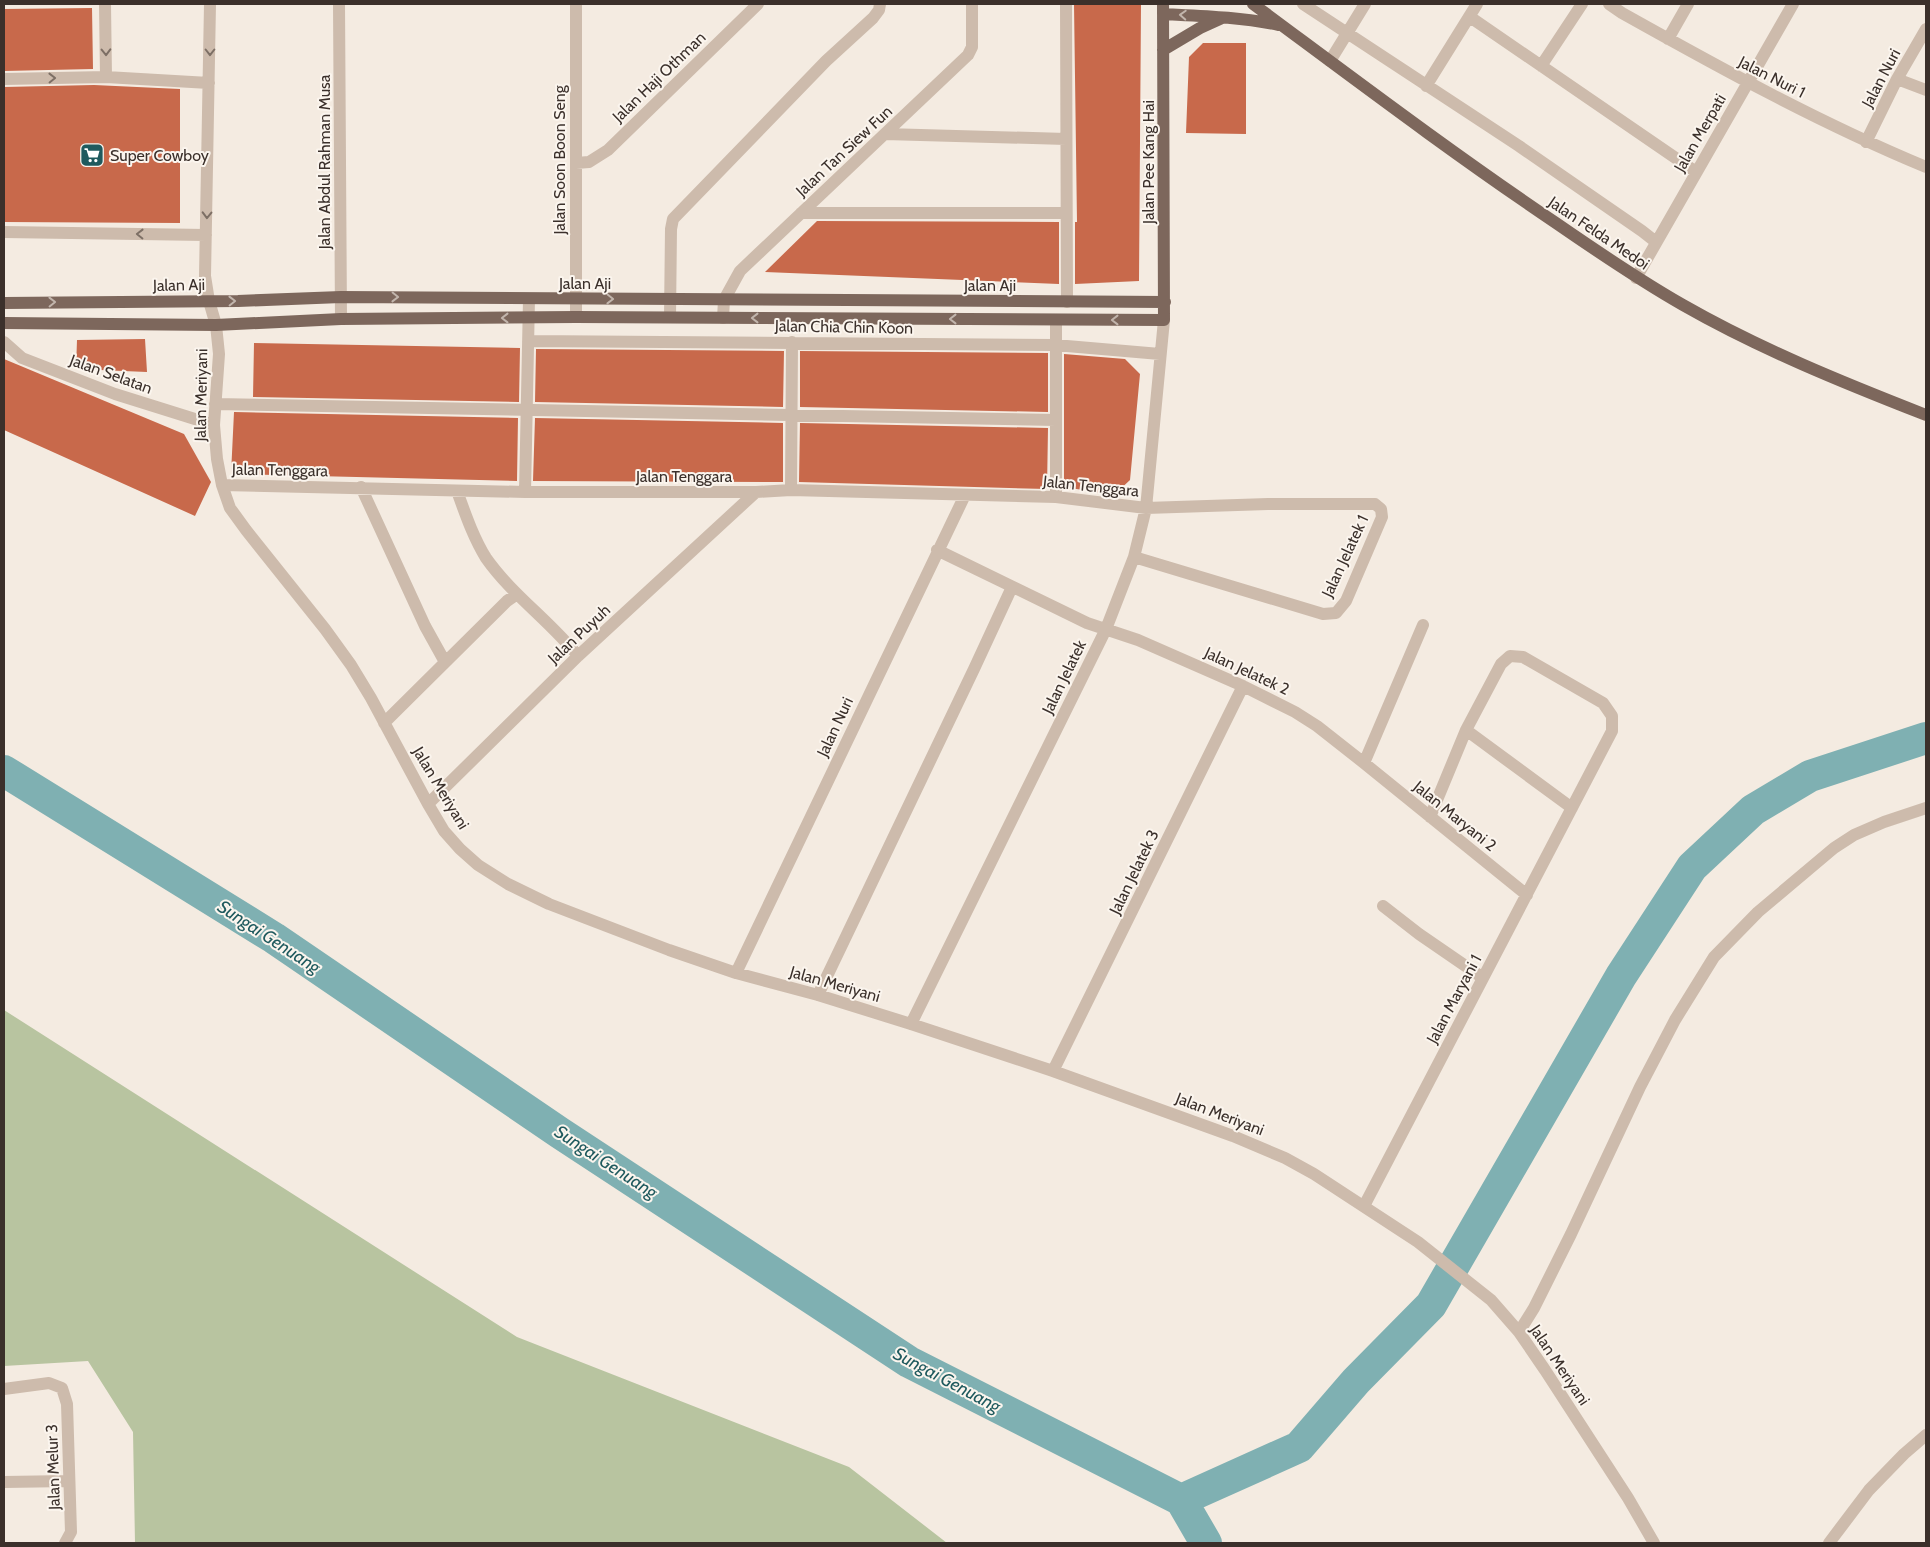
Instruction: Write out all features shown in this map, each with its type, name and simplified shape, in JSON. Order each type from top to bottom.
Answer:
[{"type":"main road","name":"Jalan Felda Medoi","points":[[1252,4],[1410,121],[1636,278],[1746,338],[1848,384],[1926,415]]},
{"type":"main road","points":[[1163,9],[1256,20],[1284,27]]},
{"type":"main road","name":"Jalan Pee Kang Hai","points":[[1163,9],[1164,320]]},
{"type":"main road","points":[[1163,50],[1200,28],[1224,17]]},
{"type":"main road","name":"Jalan Aji","points":[[4,303],[209,301],[341,297],[1165,302]]},
{"type":"main road","name":"Jalan Aji","points":[[4,323],[216,325],[341,319],[576,317],[1164,320]]},
{"type":"street","points":[[104,4],[106,77]]},
{"type":"street","name":"Jalan Meriyani","points":[[210,4],[205,276],[209,301],[216,325],[219,354],[214,425],[217,459],[222,485],[230,508],[326,629],[351,665],[428,804],[444,831],[460,849],[478,865],[508,884],[549,904],[669,950],[736,973],[818,995],[911,1024],[1054,1071],[1188,1118],[1261,1147],[1314,1174],[1418,1242],[1492,1300],[1519,1332],[1572,1410],[1654,1543]]},
{"type":"street","name":"Jalan Abdul Rahman Musa","points":[[339,4],[341,319]]},
{"type":"street","name":"Jalan Soon Boon Seng","points":[[576,4],[574,298],[576,317]]},
{"type":"street","name":"Jalan Haji Othman","points":[[576,164],[589,162],[608,150],[758,4]]},
{"type":"street","points":[[670,317],[671,229],[673,219],[826,61],[873,18],[879,10],[880,4]]},
{"type":"street","name":"Jalan Tan Siew Fun","points":[[723,318],[724,300],[740,271],[968,55],[972,47],[972,4]]},
{"type":"street","points":[[1066,4],[1067,302]]},
{"type":"street","points":[[1303,4],[1519,146],[1656,242]]},
{"type":"street","points":[[1330,61],[1365,4]]},
{"type":"street","points":[[1426,86],[1477,4]]},
{"type":"street","points":[[1541,66],[1582,4]]},
{"type":"street","name":"Jalan Nuri 1","points":[[1609,4],[1747,83],[1866,142],[1926,167]]},
{"type":"street","points":[[1668,39],[1688,4]]},
{"type":"street","name":"Jalan Merpati","points":[[1636,278],[1793,4]]},
{"type":"street","points":[[1470,17],[1696,172]]},
{"type":"street","name":"Jalan Nuri","points":[[1866,142],[1897,79],[1926,29]]},
{"type":"street","points":[[4,79],[106,77],[210,83]]},
{"type":"street","points":[[1897,79],[1926,90]]},
{"type":"street","points":[[885,134],[1066,139]]},
{"type":"street","points":[[802,213],[1066,213]]},
{"type":"street","points":[[4,232],[206,234]]},
{"type":"street","points":[[525,492],[529,299]]},
{"type":"street","points":[[1056,320],[1056,498]]},
{"type":"street","name":"Jalan Jelatek","points":[[911,1024],[1106,629],[1134,557],[1146,508],[1164,320]]},
{"type":"street","name":"Jalan Chia Chin Koon","points":[[528,341],[1055,345],[1160,354]]},
{"type":"street","name":"Jalan Selatan","points":[[4,342],[22,358],[115,394],[199,422],[214,425]]},
{"type":"street","points":[[791,490],[792,342]]},
{"type":"street","points":[[215,404],[1056,420]]},
{"type":"street","name":"Jalan Tenggara","points":[[222,485],[525,492],[756,492],[791,490],[964,494],[1056,498],[1146,508]]},
{"type":"street","points":[[361,487],[425,626],[445,662]]},
{"type":"street","points":[[457,491],[473,533],[486,557],[517,594],[578,656]]},
{"type":"street","name":"Jalan Puyuh","points":[[428,804],[578,656],[756,492]]},
{"type":"street","name":"Jalan Nuri","points":[[736,973],[964,494]]},
{"type":"street","name":"Jalan Jelatek 1","points":[[1134,557],[1323,614],[1336,613],[1346,601],[1382,517],[1381,509],[1375,504],[1268,504],[1146,508]]},
{"type":"street","name":"Jalan Jelatek 2","points":[[937,550],[1087,623],[1138,640],[1243,686],[1302,716],[1364,763]]},
{"type":"street","points":[[818,995],[974,670],[1012,586]]},
{"type":"street","points":[[384,723],[517,594]]},
{"type":"street","points":[[1364,763],[1423,624]]},
{"type":"street","name":"Jalan Maryani 1","points":[[1364,1206],[1612,731],[1612,716],[1603,703],[1523,657],[1510,656],[1501,664],[1466,730]]},
{"type":"street","name":"Jalan Jelatek 3","points":[[1054,1071],[1243,686]]},
{"type":"street","points":[[1430,817],[1466,730],[1572,808]]},
{"type":"street","name":"Jalan Maryani 2","points":[[1364,763],[1527,895]]},
{"type":"street","points":[[1519,1332],[1534,1308],[1571,1234],[1640,1087],[1675,1020],[1714,957],[1758,912],[1834,848],[1854,835],[1884,822],[1926,808]]},
{"type":"street","points":[[1383,906],[1419,934],[1483,978]]},
{"type":"street","name":"Jalan Melur 3","points":[[4,1389],[49,1383],[62,1388],[67,1404],[71,1532],[65,1543]]},
{"type":"street","points":[[1829,1543],[1869,1490],[1904,1454],[1926,1435]]},
{"type":"street","points":[[4,1482],[69,1481]]},
{"type":"green space","points":[[4,1010],[517,1337],[849,1467],[947,1543],[135,1543],[133,1432],[88,1361],[4,1366]]},
{"type":"building","points":[[1074,4],[1141,4],[1139,281],[1075,284],[1075,222],[1077,222]]},
{"type":"building","points":[[92,8],[93,69],[4,71],[4,9]]},
{"type":"building","points":[[1203,43],[1246,43],[1246,134],[1186,133],[1189,57]]},
{"type":"building","name":"Super Cowboy","points":[[94,85],[180,89],[180,223],[4,222],[4,87]]},
{"type":"building","points":[[817,221],[1059,222],[1059,284],[765,272]]},
{"type":"building","points":[[145,339],[147,372],[76,369],[77,340]]},
{"type":"building","points":[[254,343],[520,348],[519,402],[253,397]]},
{"type":"building","points":[[536,349],[784,351],[783,407],[535,402]]},
{"type":"building","points":[[800,351],[1048,353],[1048,412],[800,407]]},
{"type":"building","points":[[1064,354],[1125,359],[1140,374],[1130,480],[1114,495],[1064,487]]},
{"type":"building","points":[[4,359],[184,434],[211,482],[195,516],[4,430]]},
{"type":"building","points":[[234,412],[518,418],[517,481],[231,474]]},
{"type":"building","points":[[535,418],[783,423],[783,482],[533,481]]},
{"type":"building","points":[[800,423],[1048,428],[1047,489],[799,482]]},
{"type":"waterway","points":[[1181,1500],[1299,1447],[1356,1381],[1431,1305],[1621,976],[1692,867],[1753,810],[1810,776],[1926,738]]},
{"type":"waterway","name":"Sungai Genuang","points":[[4,771],[274,938],[560,1133],[909,1362],[1181,1500],[1206,1543]]},
{"type":"place","name":"Super Cowboy","points":[[92,155]]}]
